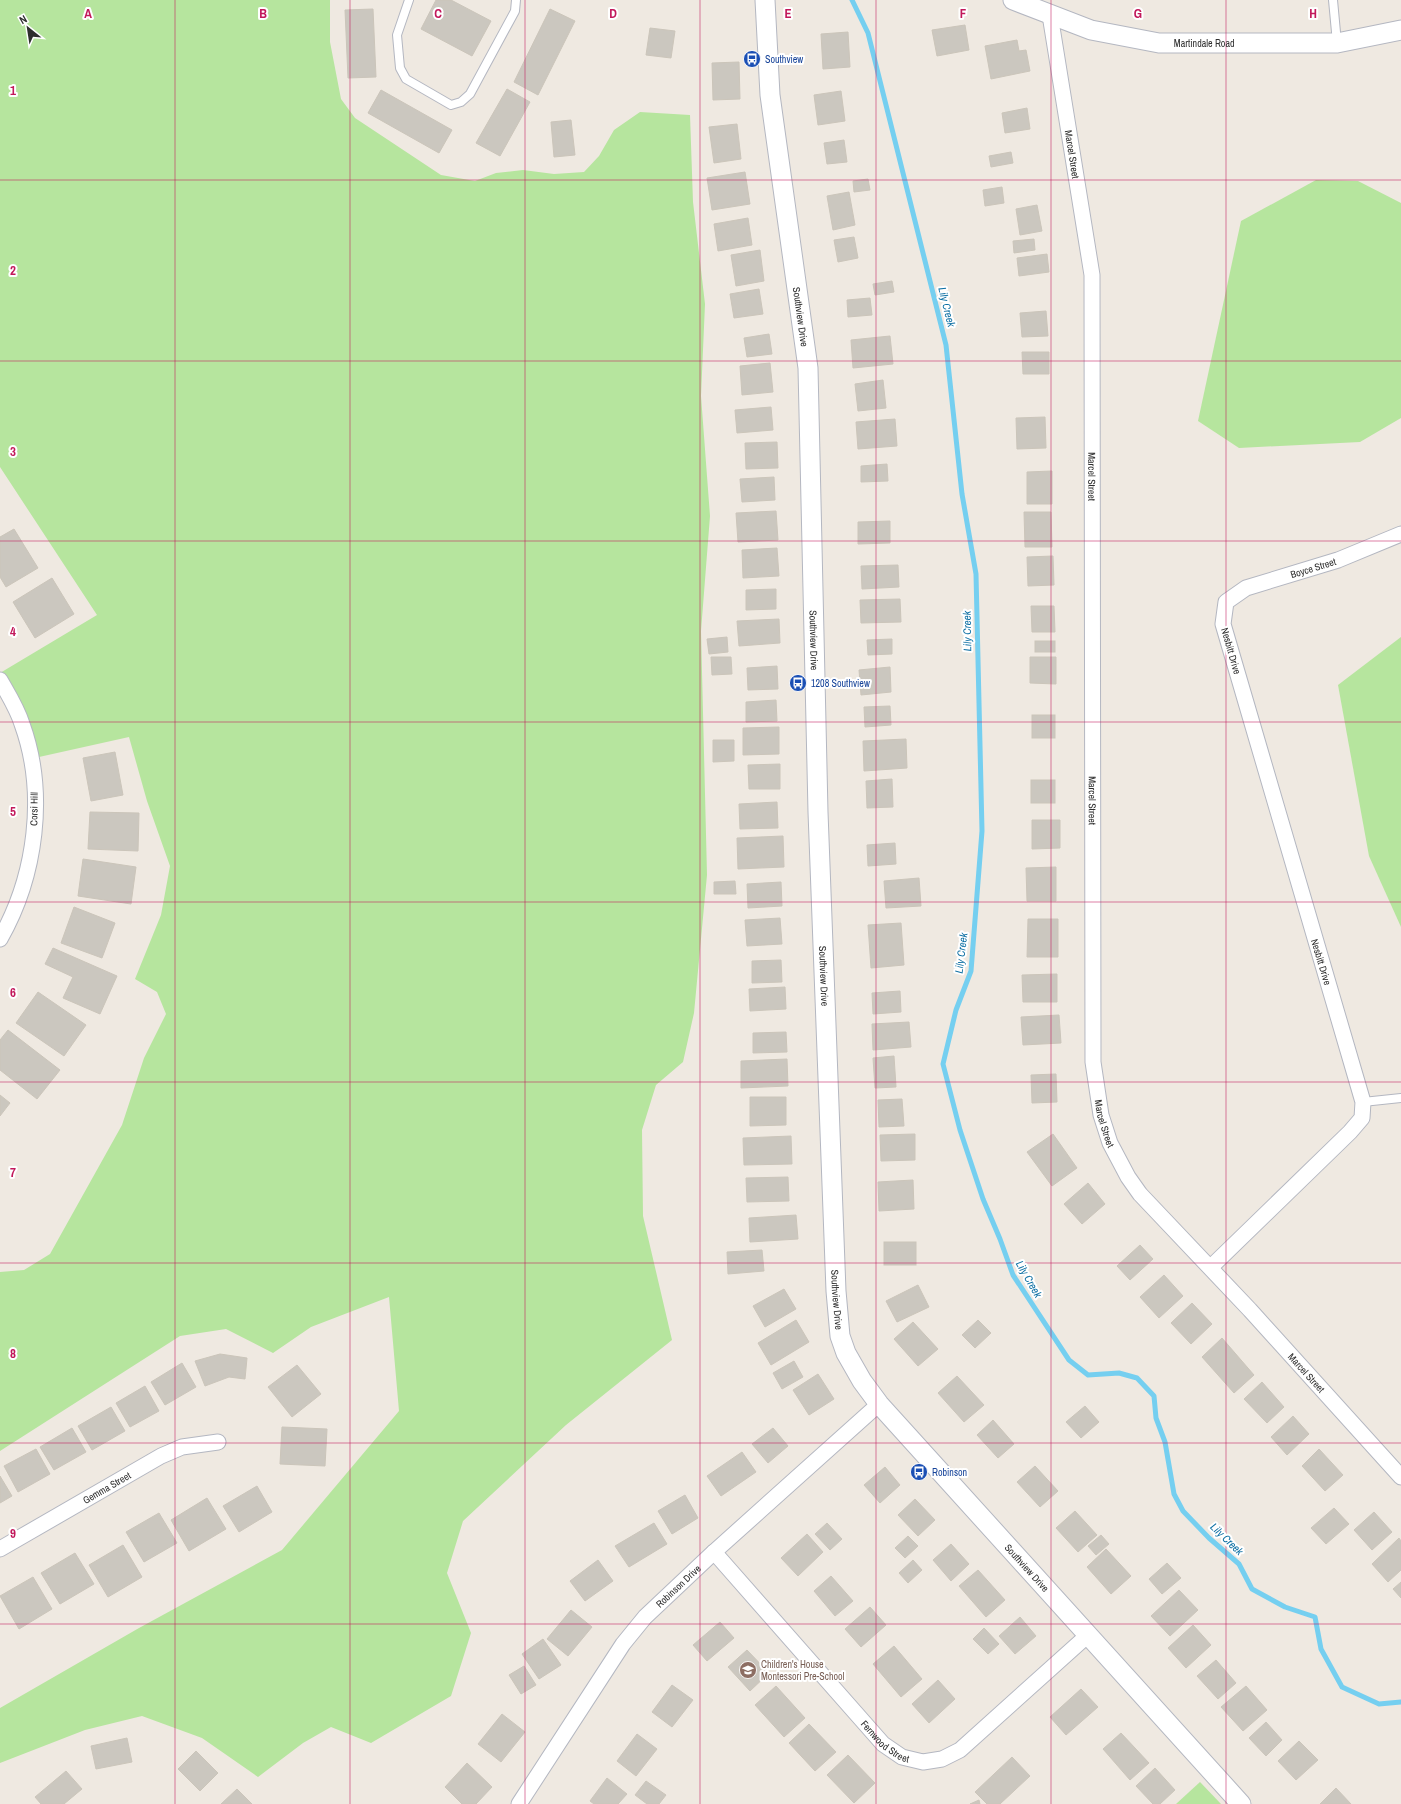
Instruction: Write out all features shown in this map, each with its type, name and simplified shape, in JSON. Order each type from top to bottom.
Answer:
[{"type":"street","name":"Southview Drive","points":[[764,0],[770,95],[808,368],[818,812],[838,1321],[840,1336],[846,1353],[862,1381],[879,1404],[1241,1804]]},
{"type":"street","name":"Martindale Road","points":[[1013,0],[1090,30],[1159,43],[1337,43],[1401,30]]},
{"type":"street","name":"Marcel Street","points":[[1050,15],[1092,275],[1093,1062],[1096,1091],[1101,1115],[1110,1143],[1128,1177],[1140,1194],[1211,1267],[1401,1477]]},
{"type":"street","name":"Boyce Street","points":[[1226,602],[1246,588],[1338,560],[1401,534]]},
{"type":"street","name":"Nesbitt Drive","points":[[1211,1267],[1350,1132],[1362,1118],[1363,1102],[1223,624],[1226,602]]},
{"type":"street","name":"Corsi Hill","points":[[0,680],[22,724],[32,764],[35,802],[34,831],[25,879],[18,902],[0,939]]},
{"type":"street","name":"Robinson Drive","points":[[519,1804],[623,1644],[654,1608],[879,1404]]},
{"type":"street","name":"Gemma Street","points":[[0,1549],[161,1456],[182,1447],[218,1442]]},
{"type":"street","name":"Fernwood Street","points":[[714,1552],[883,1744],[902,1757],[915,1761],[932,1761],[960,1750],[1088,1635]]},
{"type":"lane","points":[[409,0],[397,35],[400,68],[406,79],[451,104],[461,102],[470,94],[515,11],[516,0]]},
{"type":"lane","points":[[1333,0],[1337,43]]},
{"type":"lane","points":[[1363,1102],[1401,1098]]},
{"type":"green space","points":[[0,0],[330,0],[330,42],[341,99],[355,118],[441,175],[475,181],[496,173],[523,170],[554,174],[584,172],[599,156],[614,130],[640,112],[690,115],[693,202],[705,304],[701,396],[710,516],[701,631],[707,875],[694,1013],[683,1062],[656,1085],[642,1130],[643,1216],[672,1340],[566,1425],[463,1521],[447,1573],[471,1633],[451,1696],[371,1743],[331,1727],[303,1743],[258,1777],[202,1738],[142,1716],[85,1730],[0,1763],[0,1708],[139,1628],[282,1550],[399,1411],[389,1297],[311,1327],[273,1353],[226,1329],[180,1336],[0,1451],[0,1272],[24,1270],[50,1254],[122,1125],[144,1058],[166,1014],[157,992],[135,979],[161,915],[170,866],[147,801],[129,737],[30,759],[0,673],[97,615],[0,467]]},
{"type":"green space","points":[[1316,180],[1358,181],[1401,203],[1401,418],[1360,442],[1239,448],[1198,421],[1241,221]]},
{"type":"green space","points":[[1401,637],[1401,927],[1369,856],[1338,685]]},
{"type":"green space","points":[[1200,1782],[1221,1804],[1176,1804]]},
{"type":"building","points":[[436,0],[451,0],[491,21],[472,56],[421,29]]},
{"type":"building","points":[[373,9],[376,77],[348,78],[345,10]]},
{"type":"building","points":[[550,9],[575,21],[538,95],[514,82]]},
{"type":"building","points":[[965,25],[969,50],[937,56],[932,30]]},
{"type":"building","points":[[650,28],[675,31],[671,58],[646,55]]},
{"type":"building","points":[[848,32],[850,67],[823,69],[821,34]]},
{"type":"building","points":[[1017,40],[1019,51],[1026,50],[1030,71],[991,79],[985,46]]},
{"type":"building","points":[[739,62],[740,99],[713,100],[712,63]]},
{"type":"building","points":[[507,89],[530,102],[500,156],[476,143]]},
{"type":"building","points":[[381,90],[452,130],[439,153],[368,113]]},
{"type":"building","points":[[841,91],[845,121],[818,125],[814,95]]},
{"type":"building","points":[[1027,108],[1030,129],[1005,133],[1002,113]]},
{"type":"building","points":[[571,120],[575,155],[554,157],[551,122]]},
{"type":"building","points":[[737,124],[741,159],[714,163],[709,127]]},
{"type":"building","points":[[844,140],[847,162],[827,164],[824,143]]},
{"type":"building","points":[[1011,152],[1013,163],[991,167],[989,156]]},
{"type":"building","points":[[745,172],[750,204],[712,210],[707,178]]},
{"type":"building","points":[[868,179],[870,190],[854,192],[853,181]]},
{"type":"building","points":[[1002,187],[1004,203],[985,206],[983,190]]},
{"type":"building","points":[[849,192],[855,225],[833,230],[827,196]]},
{"type":"building","points":[[1037,205],[1042,231],[1020,235],[1016,209]]},
{"type":"building","points":[[748,218],[752,245],[718,251],[714,224]]},
{"type":"building","points":[[854,237],[858,258],[838,262],[834,240]]},
{"type":"building","points":[[1034,239],[1035,250],[1014,253],[1013,241]]},
{"type":"building","points":[[760,250],[764,281],[736,286],[731,255]]},
{"type":"building","points":[[1047,254],[1049,272],[1019,276],[1017,258]]},
{"type":"building","points":[[892,281],[894,292],[875,295],[873,284]]},
{"type":"building","points":[[759,289],[763,314],[734,318],[730,294]]},
{"type":"building","points":[[870,298],[872,315],[848,317],[847,300]]},
{"type":"building","points":[[1046,311],[1048,336],[1022,337],[1020,313]]},
{"type":"building","points":[[769,334],[772,354],[747,357],[744,338]]},
{"type":"building","points":[[890,336],[893,364],[853,368],[851,340]]},
{"type":"building","points":[[1022,352],[1049,352],[1049,374],[1023,374]]},
{"type":"building","points":[[770,363],[773,392],[742,395],[740,366]]},
{"type":"building","points":[[883,380],[886,408],[858,411],[855,384]]},
{"type":"building","points":[[771,407],[773,430],[737,433],[735,410]]},
{"type":"building","points":[[1045,417],[1046,448],[1017,449],[1016,418]]},
{"type":"building","points":[[895,419],[897,446],[858,449],[856,422]]},
{"type":"building","points":[[777,442],[778,468],[746,469],[745,443]]},
{"type":"building","points":[[887,464],[888,481],[861,482],[861,466]]},
{"type":"building","points":[[1052,471],[1052,504],[1027,504],[1027,472]]},
{"type":"building","points":[[774,477],[775,500],[742,502],[740,479]]},
{"type":"building","points":[[776,511],[778,540],[738,542],[736,513]]},
{"type":"building","points":[[1024,512],[1051,512],[1052,547],[1025,547]]},
{"type":"building","points":[[890,521],[890,543],[858,544],[858,522]]},
{"type":"building","points":[[14,529],[38,568],[6,587],[0,577],[0,537]]},
{"type":"building","points":[[777,548],[779,576],[743,578],[742,550]]},
{"type":"building","points":[[1053,556],[1054,585],[1028,586],[1027,557]]},
{"type":"building","points":[[898,565],[899,587],[862,589],[861,566]]},
{"type":"building","points":[[52,578],[74,614],[35,638],[13,602]]},
{"type":"building","points":[[776,589],[776,609],[746,610],[746,590]]},
{"type":"building","points":[[900,599],[901,622],[861,623],[860,600]]},
{"type":"building","points":[[1031,606],[1054,606],[1055,632],[1032,632]]},
{"type":"building","points":[[779,619],[780,643],[739,646],[737,621]]},
{"type":"building","points":[[727,637],[728,652],[709,654],[707,639]]},
{"type":"building","points":[[892,639],[892,654],[868,655],[867,640]]},
{"type":"building","points":[[1035,641],[1055,641],[1055,652],[1035,652]]},
{"type":"building","points":[[711,657],[731,657],[732,674],[712,675]]},
{"type":"building","points":[[1030,657],[1056,657],[1056,684],[1030,683]]},
{"type":"building","points":[[777,666],[778,689],[748,690],[747,668]]},
{"type":"building","points":[[890,667],[891,692],[861,695],[859,670]]},
{"type":"building","points":[[776,700],[777,721],[746,722],[746,702]]},
{"type":"building","points":[[890,706],[891,725],[865,727],[864,707]]},
{"type":"building","points":[[1032,715],[1055,715],[1055,738],[1032,738]]},
{"type":"building","points":[[779,727],[779,754],[743,755],[743,728]]},
{"type":"building","points":[[906,739],[907,768],[864,771],[863,741]]},
{"type":"building","points":[[713,740],[734,740],[734,761],[713,762]]},
{"type":"building","points":[[115,752],[123,795],[91,801],[83,758]]},
{"type":"building","points":[[780,764],[780,789],[749,789],[748,765]]},
{"type":"building","points":[[892,779],[893,807],[867,808],[866,781]]},
{"type":"building","points":[[1031,780],[1055,780],[1055,803],[1031,803]]},
{"type":"building","points":[[777,802],[778,828],[740,829],[739,804]]},
{"type":"building","points":[[90,812],[139,813],[138,851],[88,849]]},
{"type":"building","points":[[1032,820],[1060,820],[1060,848],[1032,849]]},
{"type":"building","points":[[783,836],[784,867],[738,869],[737,838]]},
{"type":"building","points":[[895,843],[896,864],[868,866],[867,845]]},
{"type":"building","points":[[83,859],[136,867],[131,904],[78,896]]},
{"type":"building","points":[[1056,867],[1056,901],[1027,901],[1026,868]]},
{"type":"building","points":[[919,878],[921,906],[886,908],[884,881]]},
{"type":"building","points":[[735,881],[736,894],[714,894],[714,882]]},
{"type":"building","points":[[781,882],[782,906],[748,908],[747,884]]},
{"type":"building","points":[[74,907],[115,923],[102,958],[61,943]]},
{"type":"building","points":[[780,918],[782,944],[747,946],[745,920]]},
{"type":"building","points":[[1028,919],[1058,919],[1058,957],[1027,957]]},
{"type":"building","points":[[901,923],[904,965],[871,968],[868,925]]},
{"type":"building","points":[[53,948],[117,976],[100,1014],[63,998],[73,977],[45,964]]},
{"type":"building","points":[[781,960],[782,982],[752,983],[752,961]]},
{"type":"building","points":[[1057,974],[1057,1002],[1023,1002],[1022,975]]},
{"type":"building","points":[[785,987],[786,1009],[750,1011],[749,989]]},
{"type":"building","points":[[900,991],[901,1012],[873,1014],[872,993]]},
{"type":"building","points":[[38,992],[86,1025],[64,1056],[16,1023]]},
{"type":"building","points":[[1059,1015],[1061,1043],[1023,1045],[1021,1017]]},
{"type":"building","points":[[909,1022],[911,1047],[873,1050],[872,1024]]},
{"type":"building","points":[[8,1030],[60,1070],[37,1099],[0,1070],[0,1040]]},
{"type":"building","points":[[786,1032],[787,1052],[753,1053],[753,1033]]},
{"type":"building","points":[[894,1056],[896,1087],[875,1088],[873,1058]]},
{"type":"building","points":[[787,1059],[788,1086],[741,1088],[741,1061]]},
{"type":"building","points":[[1056,1074],[1057,1102],[1032,1103],[1031,1075]]},
{"type":"building","points":[[0,1095],[10,1103],[0,1116]]},
{"type":"building","points":[[750,1097],[786,1097],[786,1125],[750,1126]]},
{"type":"building","points":[[902,1099],[904,1126],[879,1127],[878,1100]]},
{"type":"building","points":[[915,1134],[915,1160],[881,1161],[880,1135]]},
{"type":"building","points":[[1053,1134],[1077,1168],[1052,1186],[1027,1152]]},
{"type":"building","points":[[791,1136],[792,1164],[744,1165],[743,1138]]},
{"type":"building","points":[[788,1177],[789,1201],[747,1202],[746,1178]]},
{"type":"building","points":[[913,1180],[914,1209],[879,1211],[878,1182]]},
{"type":"building","points":[[1088,1183],[1105,1204],[1082,1224],[1064,1204]]},
{"type":"building","points":[[796,1215],[798,1239],[750,1242],[749,1218]]},
{"type":"building","points":[[884,1242],[916,1242],[916,1265],[884,1265]]},
{"type":"building","points":[[1140,1245],[1153,1259],[1130,1280],[1117,1266]]},
{"type":"building","points":[[762,1250],[764,1271],[728,1274],[727,1252]]},
{"type":"building","points":[[1164,1275],[1183,1296],[1159,1318],[1140,1297]]},
{"type":"building","points":[[918,1285],[929,1307],[897,1322],[886,1301]]},
{"type":"building","points":[[784,1289],[796,1309],[765,1327],[753,1306]]},
{"type":"building","points":[[1192,1303],[1212,1324],[1191,1344],[1171,1323]]},
{"type":"building","points":[[796,1320],[809,1342],[771,1365],[758,1343]]},
{"type":"building","points":[[978,1320],[991,1333],[975,1348],[962,1335]]},
{"type":"building","points":[[913,1322],[938,1349],[918,1366],[894,1339]]},
{"type":"building","points":[[1222,1338],[1254,1375],[1234,1393],[1202,1357]]},
{"type":"building","points":[[220,1354],[247,1358],[245,1379],[229,1377],[205,1386],[195,1361]]},
{"type":"building","points":[[794,1361],[803,1377],[782,1389],[773,1373]]},
{"type":"building","points":[[182,1363],[196,1387],[165,1405],[151,1382]]},
{"type":"building","points":[[297,1365],[321,1394],[292,1417],[268,1387]]},
{"type":"building","points":[[818,1374],[834,1399],[809,1415],[793,1390]]},
{"type":"building","points":[[957,1376],[984,1405],[964,1422],[938,1393]]},
{"type":"building","points":[[1262,1382],[1284,1407],[1267,1423],[1244,1399]]},
{"type":"building","points":[[145,1386],[159,1411],[130,1427],[116,1403]]},
{"type":"building","points":[[1085,1406],[1099,1422],[1081,1438],[1066,1422]]},
{"type":"building","points":[[111,1407],[125,1431],[92,1450],[78,1426]]},
{"type":"building","points":[[1293,1416],[1309,1434],[1287,1455],[1271,1437]]},
{"type":"building","points":[[993,1420],[1014,1444],[998,1458],[977,1435]]},
{"type":"building","points":[[282,1427],[327,1429],[325,1466],[280,1464]]},
{"type":"building","points":[[72,1428],[86,1452],[54,1470],[40,1447]]},
{"type":"building","points":[[773,1428],[788,1446],[768,1463],[752,1444]]},
{"type":"building","points":[[36,1449],[50,1474],[18,1492],[4,1466]]},
{"type":"building","points":[[1319,1449],[1343,1475],[1325,1491],[1302,1466]]},
{"type":"building","points":[[742,1452],[756,1472],[721,1496],[707,1476]]},
{"type":"building","points":[[1035,1466],[1058,1491],[1040,1507],[1017,1482]]},
{"type":"building","points":[[885,1467],[900,1485],[880,1503],[864,1485]]},
{"type":"building","points":[[0,1476],[12,1496],[0,1503]]},
{"type":"building","points":[[257,1486],[272,1512],[239,1532],[223,1506]]},
{"type":"building","points":[[685,1495],[698,1518],[672,1534],[658,1511]]},
{"type":"building","points":[[207,1498],[226,1529],[189,1551],[171,1520]]},
{"type":"building","points":[[915,1499],[935,1520],[918,1536],[898,1515]]},
{"type":"building","points":[[1334,1508],[1349,1524],[1326,1544],[1311,1528]]},
{"type":"building","points":[[1075,1511],[1097,1535],[1078,1552],[1056,1528]]},
{"type":"building","points":[[1374,1512],[1392,1532],[1372,1550],[1354,1530]]},
{"type":"building","points":[[159,1513],[177,1543],[144,1562],[126,1532]]},
{"type":"building","points":[[654,1523],[667,1544],[629,1567],[615,1546]]},
{"type":"building","points":[[827,1523],[842,1539],[830,1550],[815,1534]]},
{"type":"building","points":[[807,1534],[823,1552],[798,1576],[781,1558]]},
{"type":"building","points":[[1101,1535],[1109,1544],[1096,1555],[1088,1546]]},
{"type":"building","points":[[908,1536],[918,1546],[905,1558],[895,1548]]},
{"type":"building","points":[[1399,1538],[1401,1541],[1401,1570],[1388,1582],[1372,1564]]},
{"type":"building","points":[[951,1544],[969,1564],[951,1581],[933,1560]]},
{"type":"building","points":[[123,1545],[142,1577],[108,1597],[89,1565]]},
{"type":"building","points":[[1106,1549],[1131,1576],[1111,1594],[1087,1567]]},
{"type":"building","points":[[75,1553],[94,1584],[60,1604],[41,1573]]},
{"type":"building","points":[[598,1560],[613,1581],[585,1601],[570,1581]]},
{"type":"building","points":[[913,1560],[922,1570],[908,1583],[899,1573]]},
{"type":"building","points":[[1167,1563],[1181,1578],[1162,1594],[1149,1579]]},
{"type":"building","points":[[978,1570],[1005,1600],[986,1617],[959,1586]]},
{"type":"building","points":[[831,1576],[853,1601],[835,1616],[814,1591]]},
{"type":"building","points":[[33,1577],[52,1609],[19,1629],[0,1596]]},
{"type":"building","points":[[1401,1582],[1401,1598],[1393,1589]]},
{"type":"building","points":[[1179,1590],[1198,1610],[1170,1636],[1151,1616]]},
{"type":"building","points":[[870,1607],[886,1625],[861,1647],[845,1629]]},
{"type":"building","points":[[571,1610],[592,1627],[568,1656],[547,1639]]},
{"type":"building","points":[[1020,1617],[1036,1636],[1015,1654],[999,1636]]},
{"type":"building","points":[[720,1622],[734,1638],[707,1661],[693,1645]]},
{"type":"building","points":[[1193,1625],[1211,1645],[1186,1668],[1168,1648]]},
{"type":"building","points":[[984,1628],[999,1644],[988,1654],[973,1639]]},
{"type":"building","points":[[543,1639],[561,1665],[539,1679],[522,1654]]},
{"type":"building","points":[[894,1646],[922,1679],[901,1697],[873,1664]]},
{"type":"building","name":"Children's House Montessori Pre-School","points":[[747,1650],[769,1673],[750,1691],[728,1667]]},
{"type":"building","points":[[1216,1660],[1236,1683],[1218,1699],[1197,1676]]},
{"type":"building","points":[[524,1666],[536,1685],[521,1694],[509,1675]]},
{"type":"building","points":[[938,1680],[955,1699],[929,1723],[912,1704]]},
{"type":"building","points":[[672,1685],[693,1700],[672,1727],[652,1712]]},
{"type":"building","points":[[776,1686],[805,1718],[784,1737],[755,1705]]},
{"type":"building","points":[[1246,1686],[1267,1710],[1243,1731],[1221,1707]]},
{"type":"building","points":[[1081,1689],[1098,1707],[1066,1735],[1050,1717]]},
{"type":"building","points":[[502,1714],[525,1732],[501,1762],[478,1744]]},
{"type":"building","points":[[1266,1722],[1282,1740],[1266,1756],[1249,1738]]},
{"type":"building","points":[[809,1724],[836,1752],[815,1771],[789,1743]]},
{"type":"building","points":[[1121,1733],[1149,1763],[1130,1780],[1103,1749]]},
{"type":"building","points":[[637,1734],[657,1749],[636,1776],[617,1761]]},
{"type":"building","points":[[127,1738],[132,1762],[96,1769],[91,1746]]},
{"type":"building","points":[[1299,1741],[1318,1760],[1296,1780],[1278,1761]]},
{"type":"building","points":[[196,1751],[218,1773],[200,1791],[178,1769]]},
{"type":"building","points":[[848,1755],[875,1783],[854,1803],[827,1775]]},
{"type":"building","points":[[1012,1757],[1030,1776],[1000,1804],[987,1804],[975,1792]]},
{"type":"building","points":[[467,1763],[492,1787],[476,1804],[462,1804],[445,1787]]},
{"type":"building","points":[[1155,1768],[1175,1790],[1160,1804],[1153,1804],[1136,1786]]},
{"type":"building","points":[[66,1771],[82,1789],[64,1804],[41,1804],[35,1797]]},
{"type":"building","points":[[607,1778],[627,1794],[618,1804],[594,1804],[590,1801]]},
{"type":"building","points":[[646,1781],[666,1795],[659,1804],[647,1804],[635,1795]]},
{"type":"building","points":[[1336,1788],[1351,1804],[1320,1804]]},
{"type":"building","points":[[237,1789],[252,1804],[221,1804]]},
{"type":"building","points":[[979,1800],[980,1804],[970,1804]]},
{"type":"waterway","name":"Lily Creek","points":[[852,0],[868,33],[946,345],[962,494],[976,574],[982,831],[971,971],[956,1010],[943,1064],[960,1130],[983,1199],[1013,1275],[1069,1360],[1088,1375],[1119,1373],[1137,1378],[1154,1396],[1156,1418],[1165,1442],[1174,1494],[1183,1511],[1209,1538],[1239,1564],[1252,1589],[1285,1607],[1315,1617],[1321,1649],[1342,1687],[1379,1704],[1401,1702]]},
{"type":"place","name":"Southview","points":[[752,59]]},
{"type":"place","name":"1208 Southview","points":[[798,683]]},
{"type":"place","name":"Robinson","points":[[919,1472]]},
{"type":"place","name":"Children's House Montessori Pre-School","points":[[748,1670]]}]
